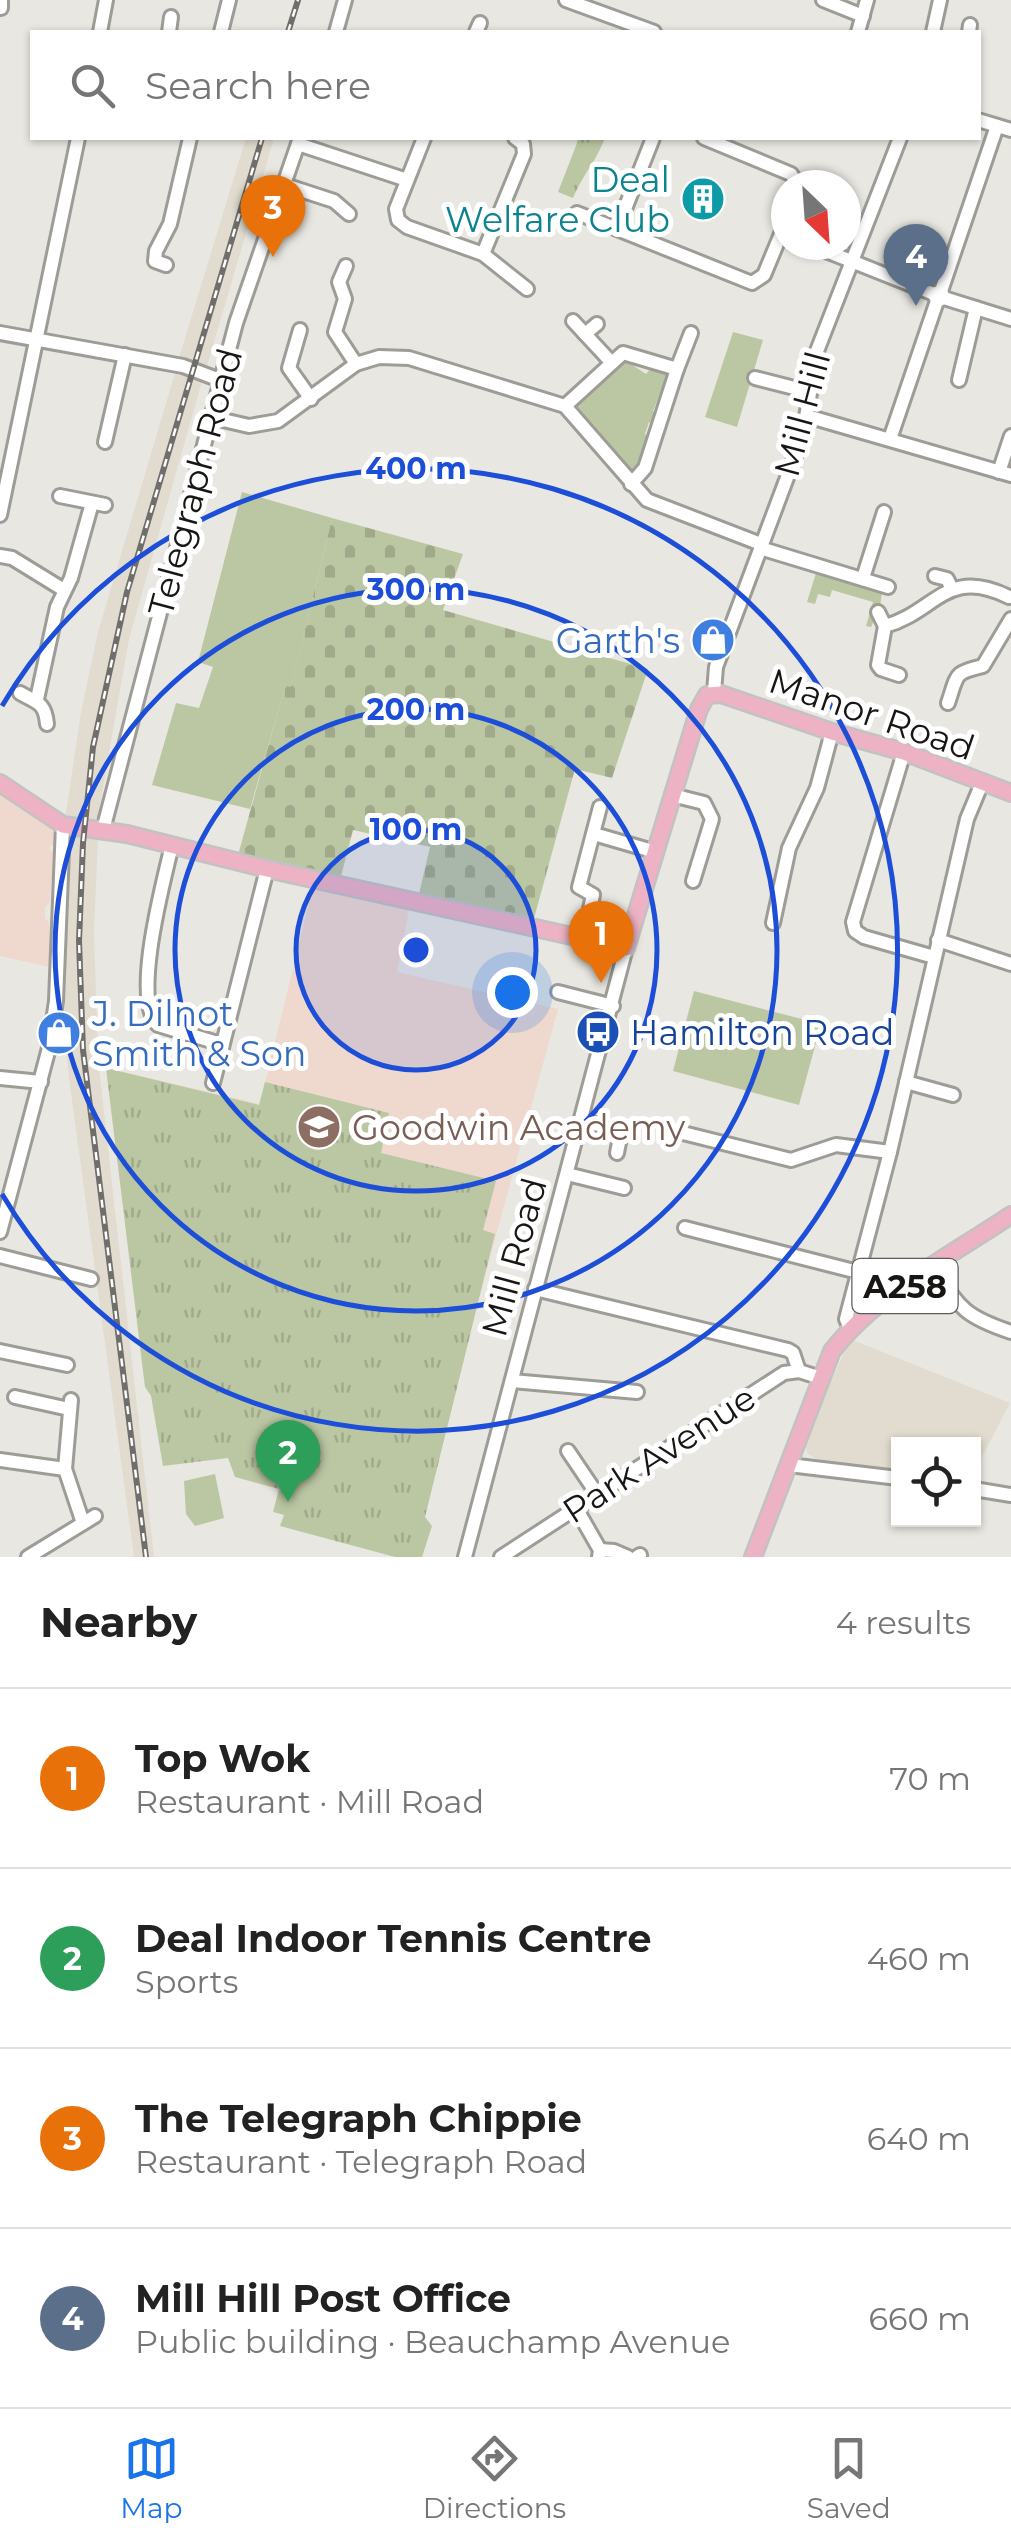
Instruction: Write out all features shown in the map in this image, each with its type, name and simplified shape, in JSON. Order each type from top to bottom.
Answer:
[{"type":"main road","name":"Manor Road","points":[[714,692],[904,752],[1011,793]]},
{"type":"main road","name":"Mill Road","points":[[626,948],[698,709],[707,695],[714,692]]},
{"type":"main road","points":[[0,783],[63,826],[103,830],[626,948]]},
{"type":"main road","name":"A258","points":[[753,1557],[832,1351],[850,1328],[1011,1215]]},
{"type":"street","points":[[1,8],[2,0]]},
{"type":"street","points":[[100,30],[106,0]]},
{"type":"street","points":[[222,30],[229,0]]},
{"type":"street","points":[[337,30],[345,0]]},
{"type":"street","points":[[566,0],[648,30]]},
{"type":"street","points":[[822,0],[863,16]]},
{"type":"street","points":[[859,30],[867,0]]},
{"type":"street","points":[[933,30],[940,0]]},
{"type":"street","points":[[168,30],[171,17]]},
{"type":"street","points":[[890,439],[939,296],[1004,128]]},
{"type":"street","points":[[0,515],[78,140]]},
{"type":"street","points":[[166,265],[155,261],[156,251],[170,224],[190,140]]},
{"type":"street","points":[[423,140],[396,209],[402,224],[484,254],[528,290]]},
{"type":"street","points":[[484,254],[524,154],[523,144],[518,140]]},
{"type":"street","points":[[616,229],[652,140]]},
{"type":"street","points":[[709,140],[781,170]]},
{"type":"street","name":"Mill Hill","points":[[714,692],[716,668],[797,454],[818,351],[899,140]]},
{"type":"street","points":[[299,141],[407,180]]},
{"type":"street","name":"Telegraph Road","points":[[103,830],[236,322],[299,141]]},
{"type":"street","points":[[284,184],[334,200],[349,214]]},
{"type":"street","points":[[577,214],[752,283],[764,275],[771,260]]},
{"type":"street","points":[[852,261],[939,296],[1011,319]]},
{"type":"street","points":[[346,264],[339,282],[345,299],[334,332],[356,364]]},
{"type":"street","points":[[958,380],[976,308]]},
{"type":"street","points":[[573,322],[611,362]]},
{"type":"street","points":[[585,334],[597,324]]},
{"type":"street","points":[[300,330],[290,368],[311,399]]},
{"type":"street","points":[[0,333],[183,366],[220,380]]},
{"type":"street","points":[[631,484],[645,468],[691,333]]},
{"type":"street","points":[[566,406],[611,362],[628,352],[678,368]]},
{"type":"street","points":[[105,442],[125,355]]},
{"type":"street","points":[[210,417],[249,426],[268,424],[290,415],[356,364],[378,357],[409,358],[566,406],[631,484],[656,504],[760,546],[888,587]]},
{"type":"street","points":[[755,378],[810,392]]},
{"type":"street","points":[[807,416],[1005,474],[1011,436]]},
{"type":"street","points":[[37,699],[57,606],[72,578],[99,504],[60,496]]},
{"type":"street","points":[[864,578],[878,517]]},
{"type":"street","points":[[0,556],[12,558],[64,590]]},
{"type":"street","points":[[935,576],[947,580],[952,589]]},
{"type":"street","points":[[899,675],[881,670],[878,665],[881,619],[901,622],[952,589],[985,588],[1011,606],[984,666],[961,671],[948,703]]},
{"type":"street","points":[[20,693],[37,699],[46,708],[47,724]]},
{"type":"street","points":[[773,923],[789,848],[817,788],[832,732]]},
{"type":"street","points":[[904,752],[853,922],[864,937],[934,957]]},
{"type":"street","points":[[850,1328],[846,1319],[890,1152],[967,819],[982,783]]},
{"type":"street","points":[[672,795],[704,803],[712,819],[694,881]]},
{"type":"street","points":[[588,918],[593,895],[579,888],[600,807]]},
{"type":"street","points":[[0,1232],[41,1082],[56,1001],[63,826]]},
{"type":"street","points":[[594,834],[656,852]]},
{"type":"street","points":[[172,846],[150,942],[149,1011],[158,1025],[220,1044]]},
{"type":"street","points":[[213,1084],[266,868]]},
{"type":"street","points":[[938,940],[1011,964]]},
{"type":"street","name":"Mill Road","points":[[465,1557],[626,948]]},
{"type":"street","points":[[558,992],[613,1006]]},
{"type":"street","points":[[0,1078],[41,1082]]},
{"type":"street","points":[[906,1082],[953,1095]]},
{"type":"street","points":[[582,1120],[621,1132],[617,1153]]},
{"type":"street","points":[[683,1134],[792,1160],[836,1145],[890,1152]]},
{"type":"street","points":[[568,1174],[616,1181]]},
{"type":"street","points":[[685,1228],[858,1272]]},
{"type":"street","points":[[0,1256],[92,1278]]},
{"type":"street","points":[[933,1267],[964,1312],[1011,1332]]},
{"type":"street","points":[[535,1288],[788,1350],[799,1371]]},
{"type":"street","points":[[0,1350],[68,1365]]},
{"type":"street","name":"Park Avenue","points":[[501,1557],[784,1373],[799,1371],[821,1378]]},
{"type":"street","points":[[512,1381],[604,1395],[638,1392]]},
{"type":"street","points":[[23,1395],[70,1405],[65,1469],[89,1519],[52,1534],[28,1557]]},
{"type":"street","points":[[568,1451],[597,1494]]},
{"type":"street","points":[[792,1457],[825,1468],[891,1477]]},
{"type":"street","points":[[1,1464],[65,1469]]},
{"type":"street","points":[[981,1490],[1011,1495]]},
{"type":"street","points":[[576,1508],[599,1554],[614,1551],[635,1556]]},
{"type":"shaded area","points":[[245,140],[273,140],[207,366],[179,358]]},
{"type":"shaded area","points":[[175,373],[202,381],[129,639],[97,821],[65,820],[98,632]]},
{"type":"shaded area","points":[[0,791],[50,825],[54,834],[54,845],[49,850],[55,852],[50,901],[45,908],[50,967],[0,956]]},
{"type":"shaded area","points":[[66,836],[98,838],[94,932],[98,1059],[154,1557],[134,1557],[69,1078],[62,1011]]},
{"type":"shaded area","name":"Goodwin Academy","points":[[313,886],[410,905],[397,972],[558,1009],[464,1352],[145,1387],[106,1068],[260,1104]]},
{"type":"shaded area","points":[[850,1339],[1010,1403],[981,1459],[981,1437],[891,1437],[891,1470],[820,1461],[808,1454],[804,1442]]},
{"type":"green space","points":[[578,140],[604,140],[573,198],[558,192]]},
{"type":"green space","points":[[733,332],[763,340],[737,427],[705,417]]},
{"type":"green space","points":[[620,357],[646,374],[653,366],[670,372],[670,384],[665,381],[653,411],[657,415],[653,425],[649,422],[645,434],[651,443],[639,473],[628,474],[573,404]]},
{"type":"green space","points":[[242,492],[332,518],[291,688],[285,687],[250,809],[152,785],[176,703],[199,708],[213,667],[198,662]]},
{"type":"green space","points":[[332,518],[463,554],[443,610],[648,669],[612,778],[575,769],[533,922],[418,898],[430,847],[353,830],[340,880],[238,855],[285,686],[291,687]]},
{"type":"green space","points":[[816,573],[882,592],[871,627],[866,626],[873,602],[832,590],[830,597],[818,594],[815,604],[807,602]]},
{"type":"green space","points":[[694,991],[821,1024],[799,1105],[673,1071]]},
{"type":"green space","name":"Goodwin Academy","points":[[106,1068],[259,1105],[265,1082],[389,1113],[381,1153],[496,1181],[483,1230],[495,1234],[425,1517],[432,1526],[422,1557],[395,1557],[280,1526],[284,1515],[273,1512],[279,1489],[235,1477],[228,1458],[163,1466],[151,1396],[145,1387]]},
{"type":"green space","points":[[215,1474],[224,1518],[195,1526],[186,1514],[184,1481]]},
{"type":"railway","points":[[289,30],[298,0]]},
{"type":"railway","points":[[146,1557],[83,1050],[79,941],[83,843],[93,747],[127,592],[261,140]]},
{"type":"place","name":"Deal Welfare Club","points":[[703,199]]},
{"type":"place","name":"The Telegraph Chippie","points":[[273,257]]},
{"type":"place","name":"Mill Hill Post Office","points":[[916,306]]},
{"type":"place","name":"Garth's","points":[[713,640]]},
{"type":"place","name":"Top Wok","points":[[601,983]]},
{"type":"place","name":"Hamilton Road","points":[[598,1032]]},
{"type":"place","name":"J. Dilnot Smith & Son","points":[[59,1033]]},
{"type":"place","name":"Goodwin Academy","points":[[319,1127]]},
{"type":"place","name":"Deal Indoor Tennis Centre","points":[[288,1502]]}]
